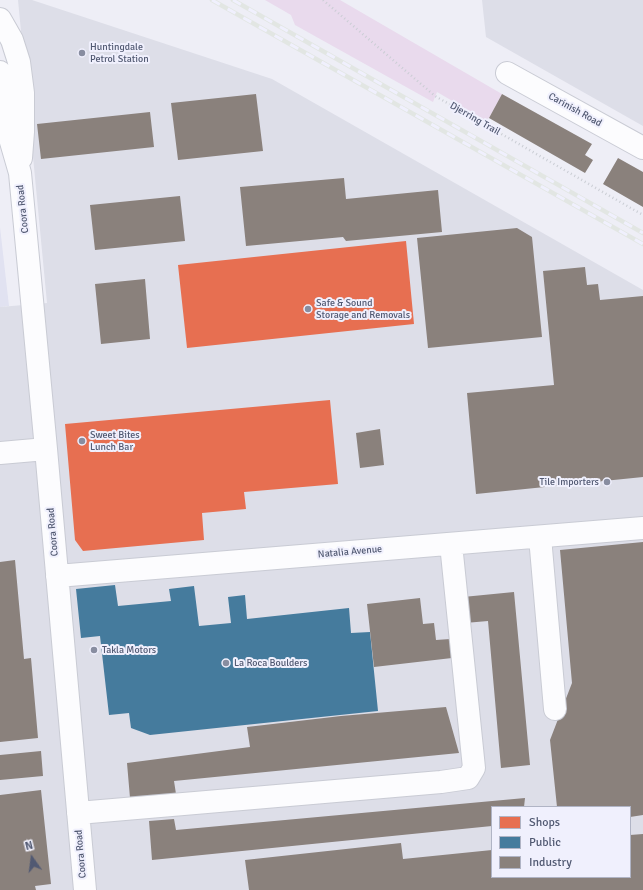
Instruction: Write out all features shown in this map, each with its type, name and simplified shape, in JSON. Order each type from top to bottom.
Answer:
[{"type":"street","name":"Coora Road","points":[[0,20],[12,40],[19,62],[23,93],[23,132],[20,173],[46,449],[84,890]]},
{"type":"street","name":"Coora Road","points":[[0,72],[9,135],[20,173]]},
{"type":"street","name":"Carinish Road","points":[[507,73],[643,148]]},
{"type":"street","points":[[0,453],[46,449]]},
{"type":"street","name":"Natalia Avenue","points":[[57,576],[643,528]]},
{"type":"street","points":[[540,537],[555,709]]},
{"type":"street","points":[[78,813],[441,782],[468,778],[474,768],[451,544]]},
{"type":"path","name":"Djerring Trail","points":[[323,0],[435,96],[643,214]]},
{"type":"shaded area","points":[[18,0],[32,0],[272,79],[643,290],[643,890],[0,890],[0,307],[47,303]]},
{"type":"shaded area","points":[[265,0],[340,0],[502,94],[489,118],[485,120],[437,92],[433,102],[295,25],[291,15]]},
{"type":"shaded area","points":[[482,0],[643,0],[643,126],[486,37]]},
{"type":"shaded area","points":[[0,227],[9,306],[0,307]]},
{"type":"building: Shops","points":[[406,241],[414,324],[187,348],[178,265]]},
{"type":"building: Shops","points":[[330,400],[338,484],[244,492],[246,509],[202,513],[204,540],[83,551],[75,540],[65,424]]},
{"type":"building: Public","points":[[115,585],[118,606],[171,601],[169,589],[194,586],[199,626],[231,623],[228,597],[245,595],[247,619],[349,608],[351,633],[370,632],[378,711],[150,735],[131,728],[129,713],[109,715],[100,636],[81,638],[76,589]]},
{"type":"building: Industry","points":[[256,94],[263,151],[178,160],[171,103]]},
{"type":"building: Industry","points":[[502,94],[592,144],[585,155],[593,160],[585,173],[489,118]]},
{"type":"building: Industry","points":[[150,112],[154,147],[41,159],[37,124]]},
{"type":"building: Industry","points":[[618,158],[643,172],[643,207],[603,184]]},
{"type":"building: Industry","points":[[344,178],[346,199],[438,190],[442,232],[346,241],[343,237],[246,246],[240,187]]},
{"type":"building: Industry","points":[[180,196],[185,241],[95,250],[90,205]]},
{"type":"building: Industry","points":[[517,228],[532,237],[542,337],[428,348],[417,238]]},
{"type":"building: Industry","points":[[585,267],[587,285],[598,284],[600,300],[643,296],[643,477],[476,494],[467,393],[554,385],[543,271]]},
{"type":"building: Industry","points":[[145,279],[150,339],[101,344],[95,284]]},
{"type":"building: Industry","points":[[380,429],[384,465],[360,468],[356,433]]},
{"type":"building: Industry","points":[[643,542],[643,815],[631,817],[631,806],[557,806],[550,740],[572,683],[560,550]]},
{"type":"building: Industry","points":[[15,560],[24,659],[31,658],[38,738],[0,742],[0,562]]},
{"type":"building: Industry","points":[[514,592],[530,765],[501,768],[488,621],[465,623],[463,597]]},
{"type":"building: Industry","points":[[420,598],[423,624],[434,623],[436,640],[450,639],[452,658],[374,667],[367,604]]},
{"type":"building: Industry","points":[[446,707],[459,753],[174,781],[176,794],[130,798],[127,763],[250,747],[247,727],[341,716]]},
{"type":"building: Industry","points":[[41,751],[43,776],[0,780],[0,755]]},
{"type":"building: Industry","points":[[41,790],[51,884],[35,886],[36,890],[0,890],[0,795]]},
{"type":"building: Industry","points":[[525,798],[524,806],[491,806],[491,826],[152,860],[149,821],[174,819],[176,830]]},
{"type":"building: Industry","points":[[643,834],[643,890],[249,890],[245,860],[401,843],[403,859],[491,850],[491,878],[631,878],[631,835]]},
{"type":"railway","points":[[212,0],[643,244]]},
{"type":"railway","points":[[233,0],[643,233]]},
{"type":"place","name":"Huntingdale Petrol Station","points":[[82,53]]},
{"type":"place","name":"Safe & Sound Storage and Removals","points":[[308,309]]},
{"type":"place","name":"Sweet Bites Lunch Bar","points":[[82,441]]},
{"type":"place","name":"Tile Importers","points":[[607,482]]},
{"type":"place","name":"Takla Motors","points":[[94,650]]},
{"type":"place","name":"La Roca Boulders","points":[[226,663]]}]
